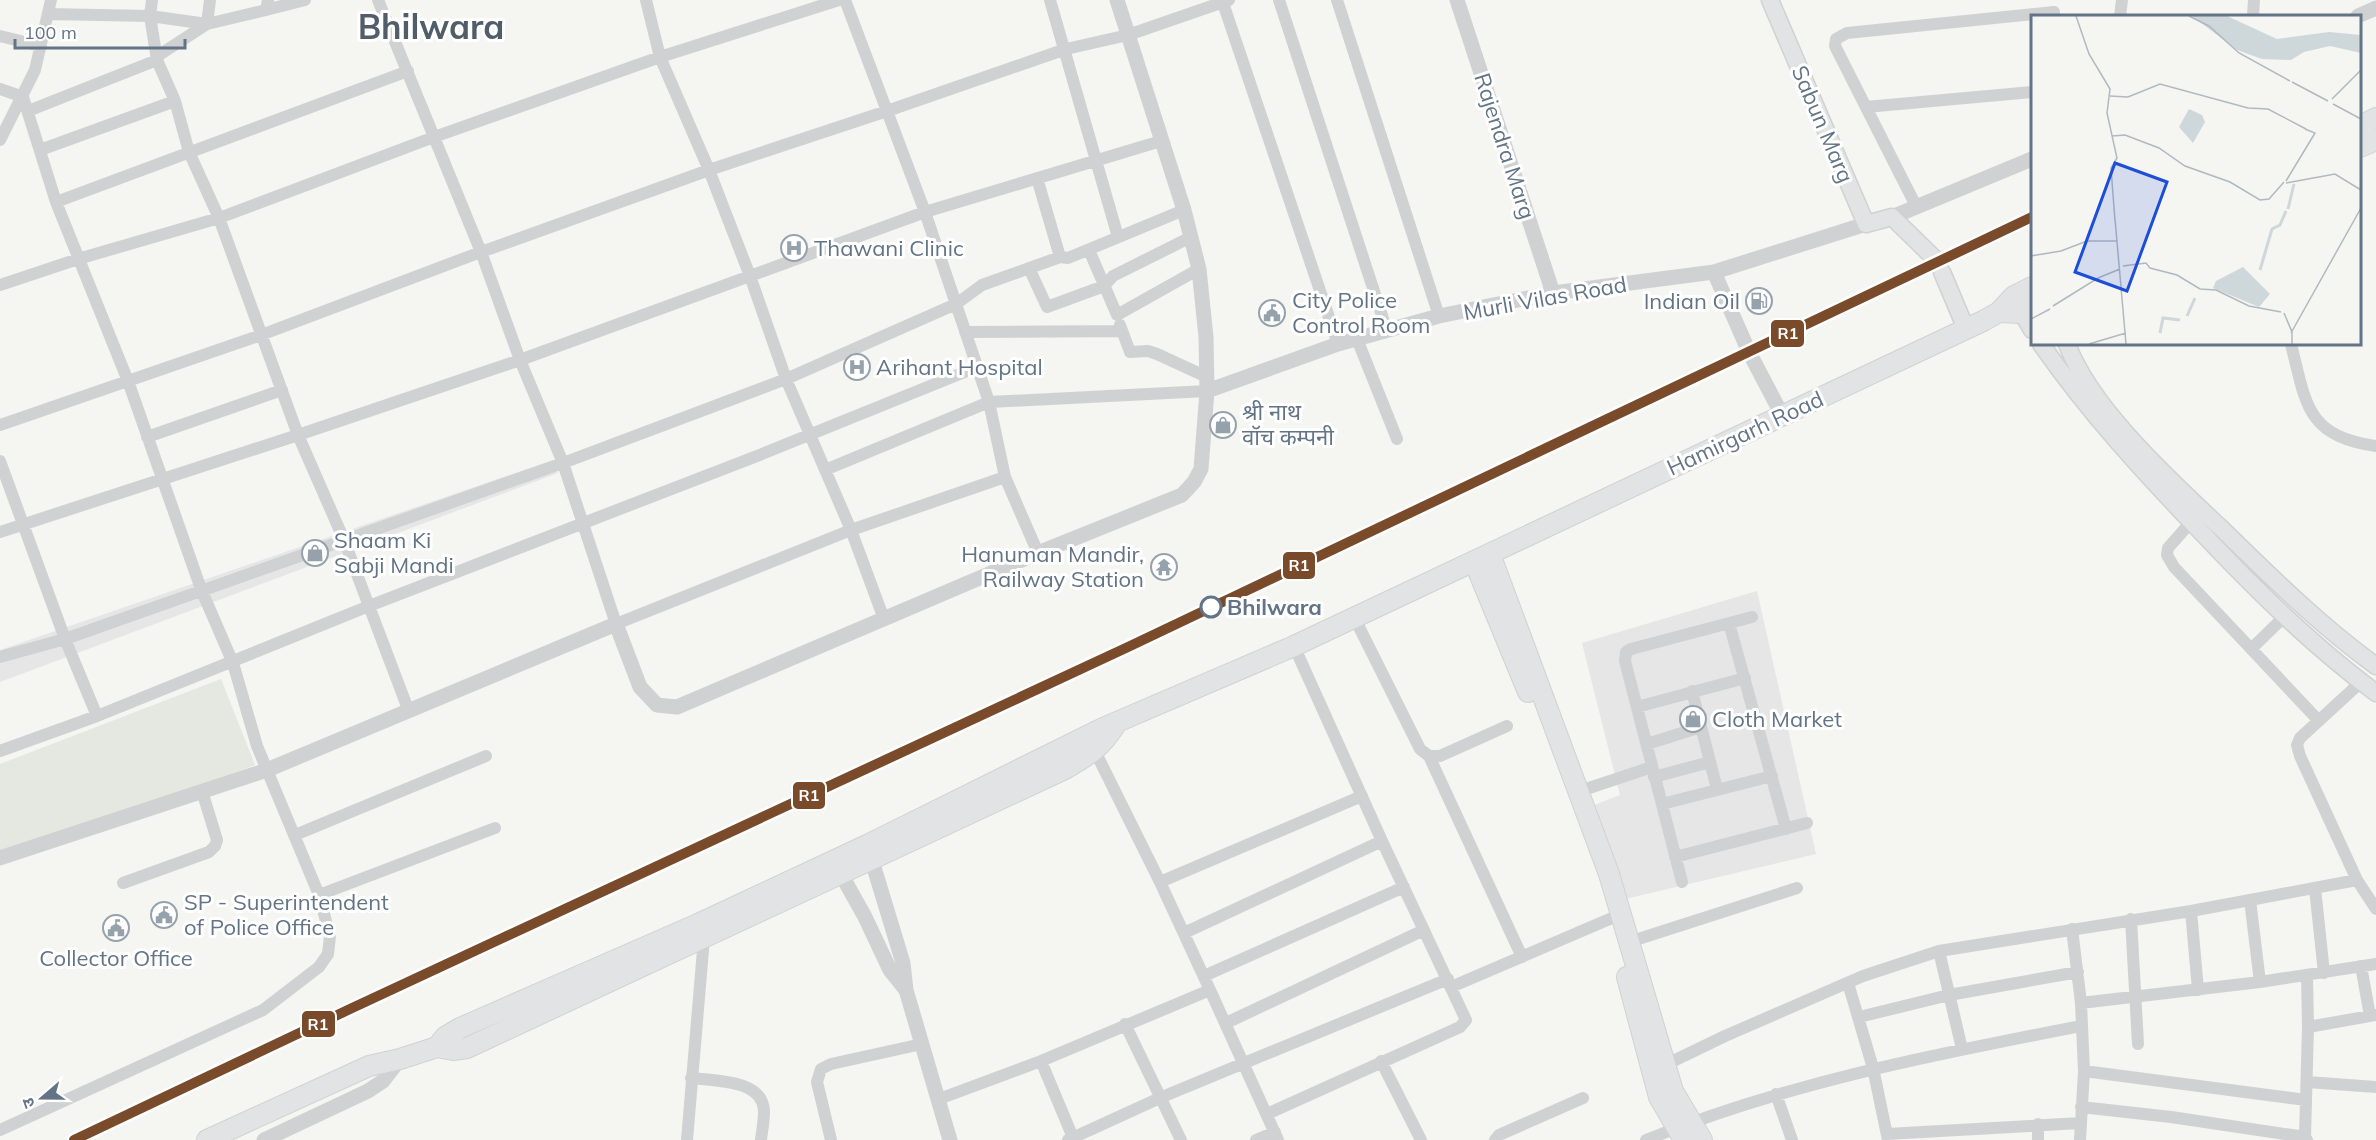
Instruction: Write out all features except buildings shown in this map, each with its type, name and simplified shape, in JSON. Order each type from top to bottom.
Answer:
[{"type":"main road","name":"Sabun Marg","points":[[1770,0],[1866,224]]},
{"type":"main road","points":[[2361,126],[2376,118]]},
{"type":"main road","points":[[2361,147],[2376,140]]},
{"type":"main road","points":[[1866,224],[1892,218],[1938,265],[1966,329]]},
{"type":"main road","name":"Hamirgarh Road","points":[[1091,744],[1107,739],[1116,724],[1294,646],[1999,312],[2022,306],[2031,289]]},
{"type":"main road","points":[[2022,306],[2031,328]]},
{"type":"main road","points":[[2042,345],[2086,404],[2139,468],[2284,617],[2336,663],[2376,693]]},
{"type":"main road","points":[[2067,345],[2073,361],[2113,418],[2178,487],[2282,587],[2352,649],[2376,666]]},
{"type":"main road","points":[[1482,557],[1580,791],[1609,874],[1683,1130]]},
{"type":"main road","points":[[1482,557],[1602,877],[1640,1033],[1656,1087],[1683,1130],[1702,1140]]},
{"type":"main road","points":[[437,1047],[445,1037],[460,1028],[698,924],[1065,769],[1091,744]]},
{"type":"main road","points":[[207,1140],[346,1074],[437,1047],[453,1050],[467,1048],[704,938],[837,867]]},
{"type":"street","points":[[0,140],[35,70],[51,0]]},
{"type":"street","points":[[152,0],[150,16],[157,60],[174,101],[189,152],[219,218],[298,435],[344,540],[408,709]]},
{"type":"street","points":[[207,24],[210,0]]},
{"type":"street","points":[[28,111],[157,60],[159,55],[207,24],[267,5],[305,0]]},
{"type":"street","points":[[378,0],[481,252],[520,360],[563,463],[616,624],[640,687],[657,705],[676,707],[1038,553],[1182,495],[1194,482],[1201,469],[1207,384],[1206,337],[1199,269],[1184,210],[1117,0]]},
{"type":"street","points":[[646,0],[660,57],[710,171],[786,379],[851,530],[884,619]]},
{"type":"street","points":[[0,285],[78,259],[219,218],[434,137],[660,57],[838,0]]},
{"type":"street","points":[[845,0],[925,212],[989,402],[1005,477],[1038,553]]},
{"type":"street","points":[[1050,0],[1118,237]]},
{"type":"street","points":[[1279,0],[1387,331]]},
{"type":"street","points":[[1337,0],[1439,316]]},
{"type":"street","points":[[2120,15],[2122,0]]},
{"type":"street","points":[[2253,15],[2254,0]]},
{"type":"street","points":[[0,425],[261,335],[481,252],[710,171],[1066,50],[1128,34],[1225,1],[1338,344]]},
{"type":"street","name":"Rajendra Marg","points":[[1461,1],[1553,293]]},
{"type":"street","points":[[2360,15],[2376,8]]},
{"type":"street","points":[[1917,208],[1835,46],[1836,39],[1847,33],[2054,10]]},
{"type":"street","points":[[48,14],[150,16],[207,24]]},
{"type":"street","points":[[0,36],[41,46]]},
{"type":"street","points":[[56,202],[408,71]]},
{"type":"street","points":[[0,89],[23,96]]},
{"type":"street","points":[[1866,107],[2031,92]]},
{"type":"street","points":[[0,1130],[263,1010],[319,967],[328,954],[330,936],[319,896],[257,746],[233,663],[201,590],[128,381],[56,202],[23,96]]},
{"type":"street","points":[[40,150],[174,101]]},
{"type":"street","points":[[0,532],[520,360],[925,212],[1161,141]]},
{"type":"street","points":[[1892,218],[2031,159]]},
{"type":"street","points":[[1037,178],[1060,256]]},
{"type":"street","points":[[0,657],[65,639],[563,463],[786,379],[956,304],[982,285],[1060,256],[1068,258],[1184,210]]},
{"type":"street","name":"Murli Vilas Road","points":[[1207,384],[1439,316],[1553,293],[1714,272],[1866,224]]},
{"type":"street","points":[[1029,268],[1047,307],[1104,286],[1113,276],[1191,237]]},
{"type":"street","points":[[1089,250],[1130,352],[1157,354],[1207,384]]},
{"type":"street","points":[[1117,315],[1199,269]]},
{"type":"street","points":[[1714,272],[1749,352],[1782,415]]},
{"type":"street","points":[[965,332],[1122,330]]},
{"type":"street","points":[[1357,339],[1397,439]]},
{"type":"street","points":[[2291,345],[2302,387],[2313,416],[2328,431],[2352,442],[2376,446]]},
{"type":"street","points":[[0,751],[233,663],[369,606],[762,454],[977,367]]},
{"type":"street","points":[[825,470],[989,402],[1207,384]]},
{"type":"street","points":[[147,437],[282,390]]},
{"type":"street","points":[[0,462],[65,639],[97,716]]},
{"type":"street","points":[[0,858],[267,770],[408,709],[851,530],[1005,477]]},
{"type":"street","points":[[2191,522],[2168,548],[2167,555],[2174,567],[2319,721]]},
{"type":"street","points":[[1354,617],[1420,749],[1429,756],[1522,957]]},
{"type":"street","points":[[1682,882],[1624,661],[1626,652],[1752,617]]},
{"type":"street","points":[[2251,649],[2284,617]]},
{"type":"street","points":[[1729,623],[1786,829]]},
{"type":"street","points":[[1267,1114],[1381,1061],[1460,1028],[1466,1020],[1294,646]]},
{"type":"street","points":[[1637,707],[1745,678]]},
{"type":"street","points":[[2361,682],[2300,738],[2297,745],[2304,766],[2357,880],[2376,909]]},
{"type":"street","points":[[1692,691],[1717,789]]},
{"type":"street","points":[[1429,756],[1440,756],[1507,726]]},
{"type":"street","points":[[1647,744],[1701,728]]},
{"type":"street","points":[[1091,744],[1160,882],[1276,1136],[1257,1140]]},
{"type":"street","points":[[295,835],[486,756]]},
{"type":"street","points":[[1580,791],[1653,772],[1710,762]]},
{"type":"street","points":[[1662,804],[1772,776]]},
{"type":"street","points":[[123,883],[209,852],[216,846],[217,840],[202,791]]},
{"type":"street","points":[[1160,882],[1362,796]]},
{"type":"street","points":[[1675,857],[1807,824]]},
{"type":"street","points":[[319,896],[495,828]]},
{"type":"street","points":[[1184,933],[1382,841]]},
{"type":"street","points":[[869,852],[903,963],[906,990],[950,1140]]},
{"type":"street","points":[[837,867],[865,917],[890,970],[906,990]]},
{"type":"street","points":[[1665,1065],[1725,1036],[1863,976],[1939,951],[2191,911],[2357,880]]},
{"type":"street","points":[[1204,976],[1404,887]]},
{"type":"street","points":[[1629,942],[1797,888]]},
{"type":"street","points":[[2315,888],[2324,973]]},
{"type":"street","points":[[2250,900],[2260,982]]},
{"type":"street","points":[[2191,911],[2198,990]]},
{"type":"street","points":[[1041,1061],[1071,1139],[1162,1097],[1450,983],[1522,957],[1612,918]]},
{"type":"street","points":[[2131,919],[2138,1044]]},
{"type":"street","points":[[2072,929],[2081,1003],[2084,1071],[2080,1140]]},
{"type":"street","points":[[1226,1023],[1424,930]]},
{"type":"street","points":[[687,1140],[704,938]]},
{"type":"street","points":[[1939,951],[1962,1049]]},
{"type":"street","points":[[2081,1003],[2260,982],[2376,964]]},
{"type":"street","points":[[2308,1027],[2373,1016],[2361,966]]},
{"type":"street","points":[[1859,1017],[1949,995],[2078,972]]},
{"type":"street","points":[[2081,1107],[2171,1117],[2306,1138],[2307,975]]},
{"type":"street","points":[[1848,983],[1873,1068],[1888,1137],[2038,1124],[2081,1123]]},
{"type":"street","points":[[939,1099],[1041,1061],[1210,990]]},
{"type":"street","points":[[1125,1024],[1181,1140]]},
{"type":"street","points":[[1646,1140],[1683,1130],[1776,1094],[1873,1068],[2081,1026]]},
{"type":"street","points":[[831,1140],[817,1082],[821,1070],[831,1064],[922,1044]]},
{"type":"street","points":[[264,1140],[368,1091],[383,1081],[400,1059]]},
{"type":"street","points":[[1381,1061],[1421,1140]]},
{"type":"street","points":[[2084,1071],[2306,1100]]},
{"type":"street","points":[[691,1078],[748,1086],[758,1095],[764,1110],[761,1140]]},
{"type":"street","points":[[2307,1082],[2376,1087]]},
{"type":"street","points":[[1776,1094],[1792,1140]]},
{"type":"street","points":[[1495,1140],[1499,1135],[1583,1098]]},
{"type":"street","points":[[2038,1124],[2038,1140]]},
{"type":"shaded area","name":"Shaam Ki Sabji Mandi","points":[[553,460],[558,473],[0,682],[0,650]]},
{"type":"shaded area","name":"Cloth Market","points":[[1757,591],[1816,854],[1621,900],[1592,806],[1620,795],[1582,643]]},
{"type":"shaded area","points":[[221,679],[255,765],[0,864],[0,764]]},
{"type":"transit line","name":"R1","points":[[74,1140],[1128,647],[2031,217]]},
{"type":"place","name":"Thawani Clinic","points":[[794,248]]},
{"type":"place","name":"Indian Oil","points":[[1759,301]]},
{"type":"place","name":"City Police Control Room","points":[[1272,313]]},
{"type":"place","name":"Arihant Hospital","points":[[857,367]]},
{"type":"place","name":"श्री नाथ वॉच कम्पनी","points":[[1223,425]]},
{"type":"place","name":"Shaam Ki Sabji Mandi","points":[[315,553]]},
{"type":"place","name":"Hanuman Mandir, Railway Station","points":[[1164,567]]},
{"type":"place","name":"Bhilwara","points":[[1211,607]]},
{"type":"place","name":"Cloth Market","points":[[1693,719]]},
{"type":"place","name":"SP - Superintendent of Police Office","points":[[164,915]]},
{"type":"place","name":"Collector Office","points":[[116,928]]},
{"type":"district","name":"Bhilwara","points":[[431,27]]}]
